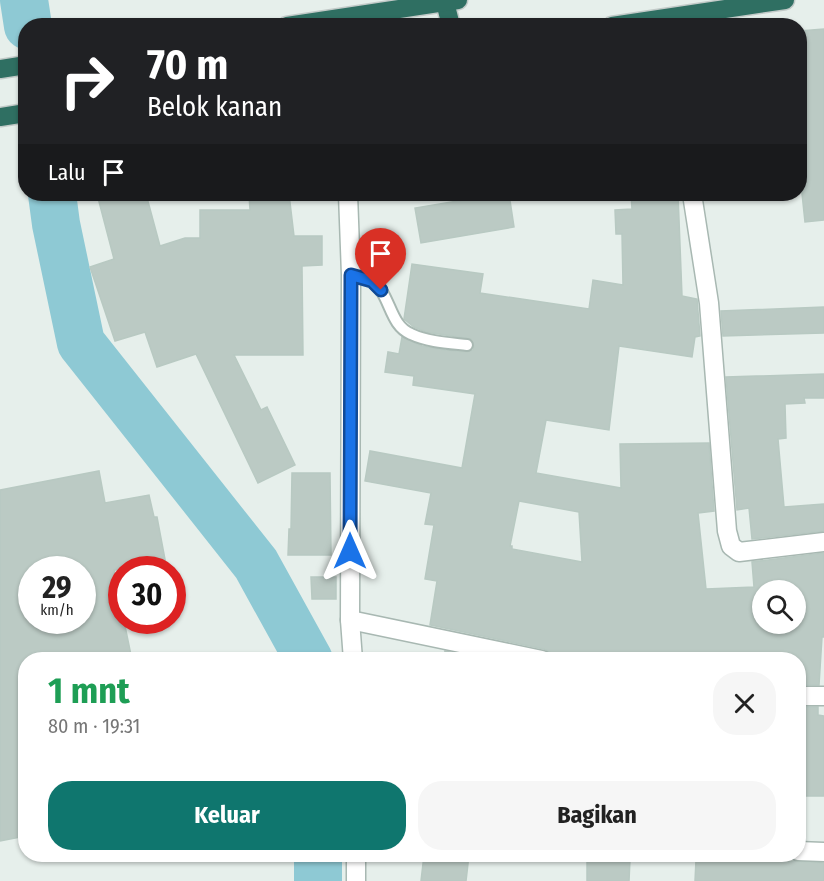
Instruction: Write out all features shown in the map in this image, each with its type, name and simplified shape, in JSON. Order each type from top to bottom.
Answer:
[{"type":"highway","points":[[683,18],[785,0]]},
{"type":"highway","points":[[340,18],[452,1],[451,18]]},
{"type":"highway","points":[[0,69],[18,66]]},
{"type":"highway","points":[[0,117],[18,114]]},
{"type":"street","points":[[348,201],[351,275],[350,620],[352,652]]},
{"type":"street","points":[[693,201],[709,303],[726,520],[731,546],[739,552],[824,542]]},
{"type":"street","points":[[350,620],[504,652]]},
{"type":"street","points":[[806,696],[824,696]]},
{"type":"street","points":[[806,851],[824,852]]},
{"type":"street","points":[[356,862],[356,881]]},
{"type":"lane","points":[[351,275],[372,281],[381,290],[399,325],[410,334],[435,341],[467,345]]},
{"type":"building","points":[[824,29],[824,220],[805,222],[803,201],[807,201],[807,30]]},
{"type":"building","points":[[99,201],[148,201],[160,246],[185,238],[200,238],[200,210],[250,210],[249,201],[290,201],[294,236],[322,236],[322,265],[302,266],[303,355],[234,355],[261,410],[267,407],[295,465],[258,483],[196,354],[157,367],[145,332],[115,341],[90,267],[114,259]]},
{"type":"building","points":[[457,201],[510,201],[514,227],[421,243],[415,208]]},
{"type":"building","points":[[631,201],[678,201],[682,296],[697,299],[700,336],[695,337],[692,357],[619,346],[609,430],[546,420],[536,473],[621,488],[620,444],[709,443],[714,511],[698,513],[706,589],[752,587],[752,634],[806,634],[806,580],[753,580],[752,562],[824,553],[824,637],[822,637],[819,685],[806,685],[806,652],[550,652],[430,625],[437,581],[425,579],[434,525],[425,524],[431,493],[365,481],[370,451],[462,468],[475,394],[413,385],[414,376],[385,372],[388,352],[399,354],[402,337],[422,346],[445,350],[467,352],[473,350],[474,346],[471,339],[426,332],[414,327],[404,319],[412,264],[483,274],[480,293],[589,309],[593,280],[623,285],[622,234],[616,234],[615,210],[632,209]],"holes":[[[519,501],[579,512],[582,562],[512,549],[510,546]]]},
{"type":"building","points":[[824,307],[824,333],[723,336],[721,311]]},
{"type":"building","points":[[824,374],[824,398],[804,398],[805,403],[785,404],[786,438],[778,439],[784,507],[824,504],[824,531],[752,539],[749,508],[737,510],[726,377]]},
{"type":"building","points":[[99,471],[105,503],[149,495],[154,517],[157,517],[164,556],[108,556],[108,634],[127,634],[130,652],[18,652],[18,838],[0,841],[0,490]]},
{"type":"building","points":[[292,473],[330,473],[331,555],[288,555]]},
{"type":"building","points":[[311,577],[336,577],[336,599],[312,599]]},
{"type":"building","points":[[806,707],[818,707],[818,715],[824,716],[824,796],[806,796]]},
{"type":"building","points":[[423,862],[468,862],[466,881],[421,881]]},
{"type":"building","points":[[587,862],[630,862],[629,881],[587,881]]},
{"type":"building","points":[[696,862],[824,863],[824,881],[695,881]]},
{"type":"waterway","points":[[24,0],[27,18]]},
{"type":"waterway","points":[[53,201],[81,343],[256,564],[305,652]]},
{"type":"waterway","points":[[318,862],[318,881]]},
{"type":"route","points":[[350,551],[351,275],[372,281],[381,290]]}]
